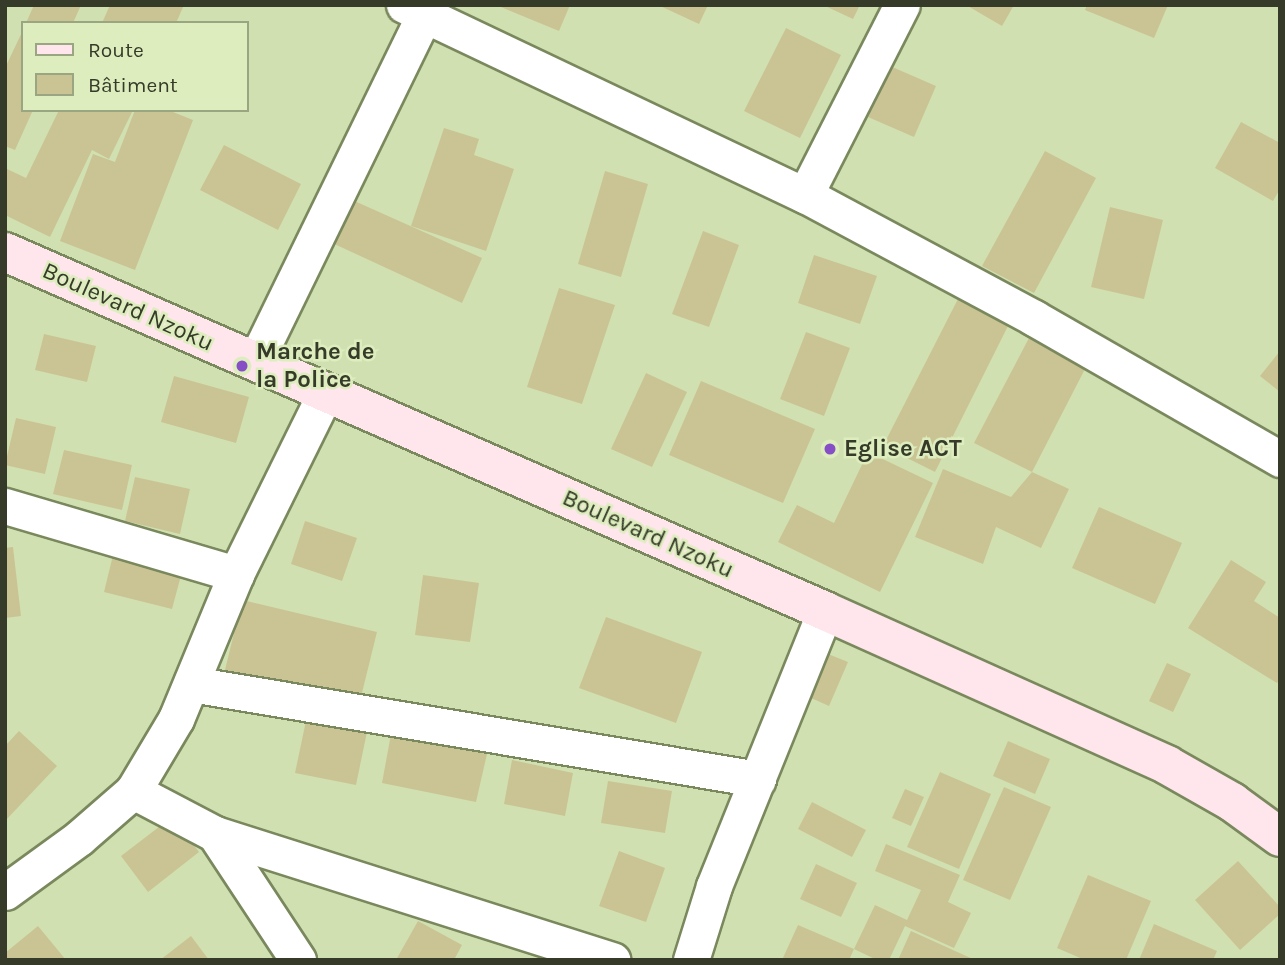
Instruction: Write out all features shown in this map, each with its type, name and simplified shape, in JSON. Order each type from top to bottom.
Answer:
[{"type":"street","points":[[805,195],[902,5]]},
{"type":"street","points":[[255,362],[419,8],[805,195],[1034,318],[1280,459]]},
{"type":"street","name":"Boulevard Nzoku","points":[[5,253],[825,611],[1167,765],[1232,802],[1280,837]]},
{"type":"street","points":[[5,892],[79,838],[133,791],[163,743],[191,684],[236,574],[326,392]]},
{"type":"street","points":[[5,506],[236,574]]},
{"type":"street","points":[[691,960],[715,886],[825,611]]},
{"type":"street","points":[[191,684],[758,779]]},
{"type":"street","points":[[133,791],[215,834],[612,960]]},
{"type":"street","points":[[215,834],[298,960]]},
{"type":"building","points":[[34,5],[81,5],[74,21],[27,21]]},
{"type":"building","points":[[110,5],[184,5],[177,21],[103,21]]},
{"type":"building","points":[[496,5],[570,5],[559,31]]},
{"type":"building","points":[[658,5],[708,5],[699,24]]},
{"type":"building","points":[[823,5],[860,5],[853,19]]},
{"type":"building","points":[[966,5],[1014,5],[1002,26]]},
{"type":"building","points":[[1087,5],[1168,5],[1154,38],[1085,10]]},
{"type":"building","points":[[786,28],[841,55],[800,138],[744,111]]},
{"type":"building","points":[[21,34],[21,112],[32,112],[15,150],[5,146],[5,68]]},
{"type":"building","points":[[890,66],[936,86],[914,137],[868,117]]},
{"type":"building","points":[[58,112],[132,112],[109,159],[92,150],[50,237],[5,215],[5,168],[26,178]]},
{"type":"building","points":[[134,112],[173,112],[193,120],[135,270],[60,241],[93,154],[115,162]]},
{"type":"building","points":[[1241,122],[1280,143],[1280,189],[1273,201],[1215,168]]},
{"type":"building","points":[[444,128],[479,139],[474,155],[514,169],[486,251],[411,226]]},
{"type":"building","points":[[224,145],[301,184],[278,230],[200,190]]},
{"type":"building","points":[[1045,151],[1096,178],[1034,293],[982,266]]},
{"type":"building","points":[[605,171],[648,184],[621,277],[578,264]]},
{"type":"building","points":[[350,199],[482,258],[462,303],[330,242]]},
{"type":"building","points":[[1110,207],[1163,220],[1144,299],[1091,287]]},
{"type":"building","points":[[703,231],[739,245],[709,327],[672,314]]},
{"type":"building","points":[[814,255],[877,276],[860,324],[798,303]]},
{"type":"building","points":[[559,288],[615,305],[582,404],[527,387]]},
{"type":"building","points":[[960,295],[1011,320],[935,472],[883,446]]},
{"type":"building","points":[[806,332],[850,348],[824,416],[780,399]]},
{"type":"building","points":[[44,334],[96,346],[87,382],[35,370]]},
{"type":"building","points":[[1029,338],[1086,367],[1032,472],[974,443]]},
{"type":"building","points":[[1280,351],[1280,392],[1260,376]]},
{"type":"building","points":[[646,373],[687,392],[652,467],[611,449]]},
{"type":"building","points":[[174,376],[249,397],[236,443],[161,422]]},
{"type":"building","points":[[701,381],[815,429],[783,503],[669,455]]},
{"type":"building","points":[[16,418],[56,427],[45,474],[5,465]]},
{"type":"building","points":[[64,450],[132,465],[122,510],[53,494]]},
{"type":"building","points":[[868,452],[933,483],[880,592],[778,542],[797,505],[834,523]]},
{"type":"building","points":[[943,469],[1011,497],[1032,472],[1069,489],[1041,548],[996,527],[983,564],[915,537]]},
{"type":"building","points":[[135,477],[190,489],[180,534],[125,521]]},
{"type":"building","points":[[1099,507],[1182,543],[1155,604],[1072,568]]},
{"type":"building","points":[[305,521],[357,538],[342,581],[291,564]]},
{"type":"building","points":[[13,547],[21,616],[5,618],[5,548]]},
{"type":"building","points":[[113,555],[182,572],[172,609],[104,592]]},
{"type":"building","points":[[1231,560],[1266,582],[1254,601],[1280,618],[1280,679],[1277,683],[1188,628]]},
{"type":"building","points":[[423,575],[479,583],[470,642],[415,635]]},
{"type":"building","points":[[242,600],[377,632],[360,701],[225,670]]},
{"type":"building","points":[[606,617],[702,652],[676,723],[579,688]]},
{"type":"building","points":[[818,650],[848,662],[829,706],[800,693]]},
{"type":"building","points":[[1167,663],[1191,674],[1173,712],[1149,701]]},
{"type":"building","points":[[307,716],[368,727],[356,785],[295,773]]},
{"type":"building","points":[[19,731],[57,766],[5,821],[5,746]]},
{"type":"building","points":[[391,734],[487,754],[476,802],[382,783]]},
{"type":"building","points":[[1008,741],[1050,759],[1035,794],[993,776]]},
{"type":"building","points":[[512,760],[573,773],[565,816],[504,804]]},
{"type":"building","points":[[940,772],[991,794],[959,869],[907,847]]},
{"type":"building","points":[[608,781],[672,791],[665,833],[601,823]]},
{"type":"building","points":[[1004,787],[1051,807],[1010,900],[963,880]]},
{"type":"building","points":[[905,789],[924,797],[911,826],[892,818]]},
{"type":"building","points":[[812,802],[866,830],[852,857],[798,829]]},
{"type":"building","points":[[172,817],[199,852],[148,892],[121,856]]},
{"type":"building","points":[[886,844],[960,875],[948,902],[971,913],[954,948],[905,926],[889,960],[877,960],[854,949],[875,905],[907,920],[921,890],[875,871]]},
{"type":"building","points":[[619,851],[665,868],[646,922],[599,906]]},
{"type":"building","points":[[1238,861],[1280,907],[1280,914],[1240,950],[1195,900]]},
{"type":"building","points":[[816,864],[857,883],[841,917],[800,899]]},
{"type":"building","points":[[1088,875],[1151,901],[1126,960],[1085,960],[1057,948]]},
{"type":"building","points":[[418,921],[462,945],[454,960],[396,960]]},
{"type":"building","points":[[1154,924],[1217,951],[1213,960],[1139,960]]},
{"type":"building","points":[[798,925],[854,949],[849,960],[782,960]]},
{"type":"building","points":[[38,926],[66,960],[5,960],[5,953]]},
{"type":"building","points":[[911,931],[975,960],[898,960]]},
{"type":"building","points":[[191,936],[209,960],[160,960]]},
{"type":"place","name":"Marche de la Police","points":[[242,366]]},
{"type":"place","name":"Eglise ACT","points":[[830,449]]}]
